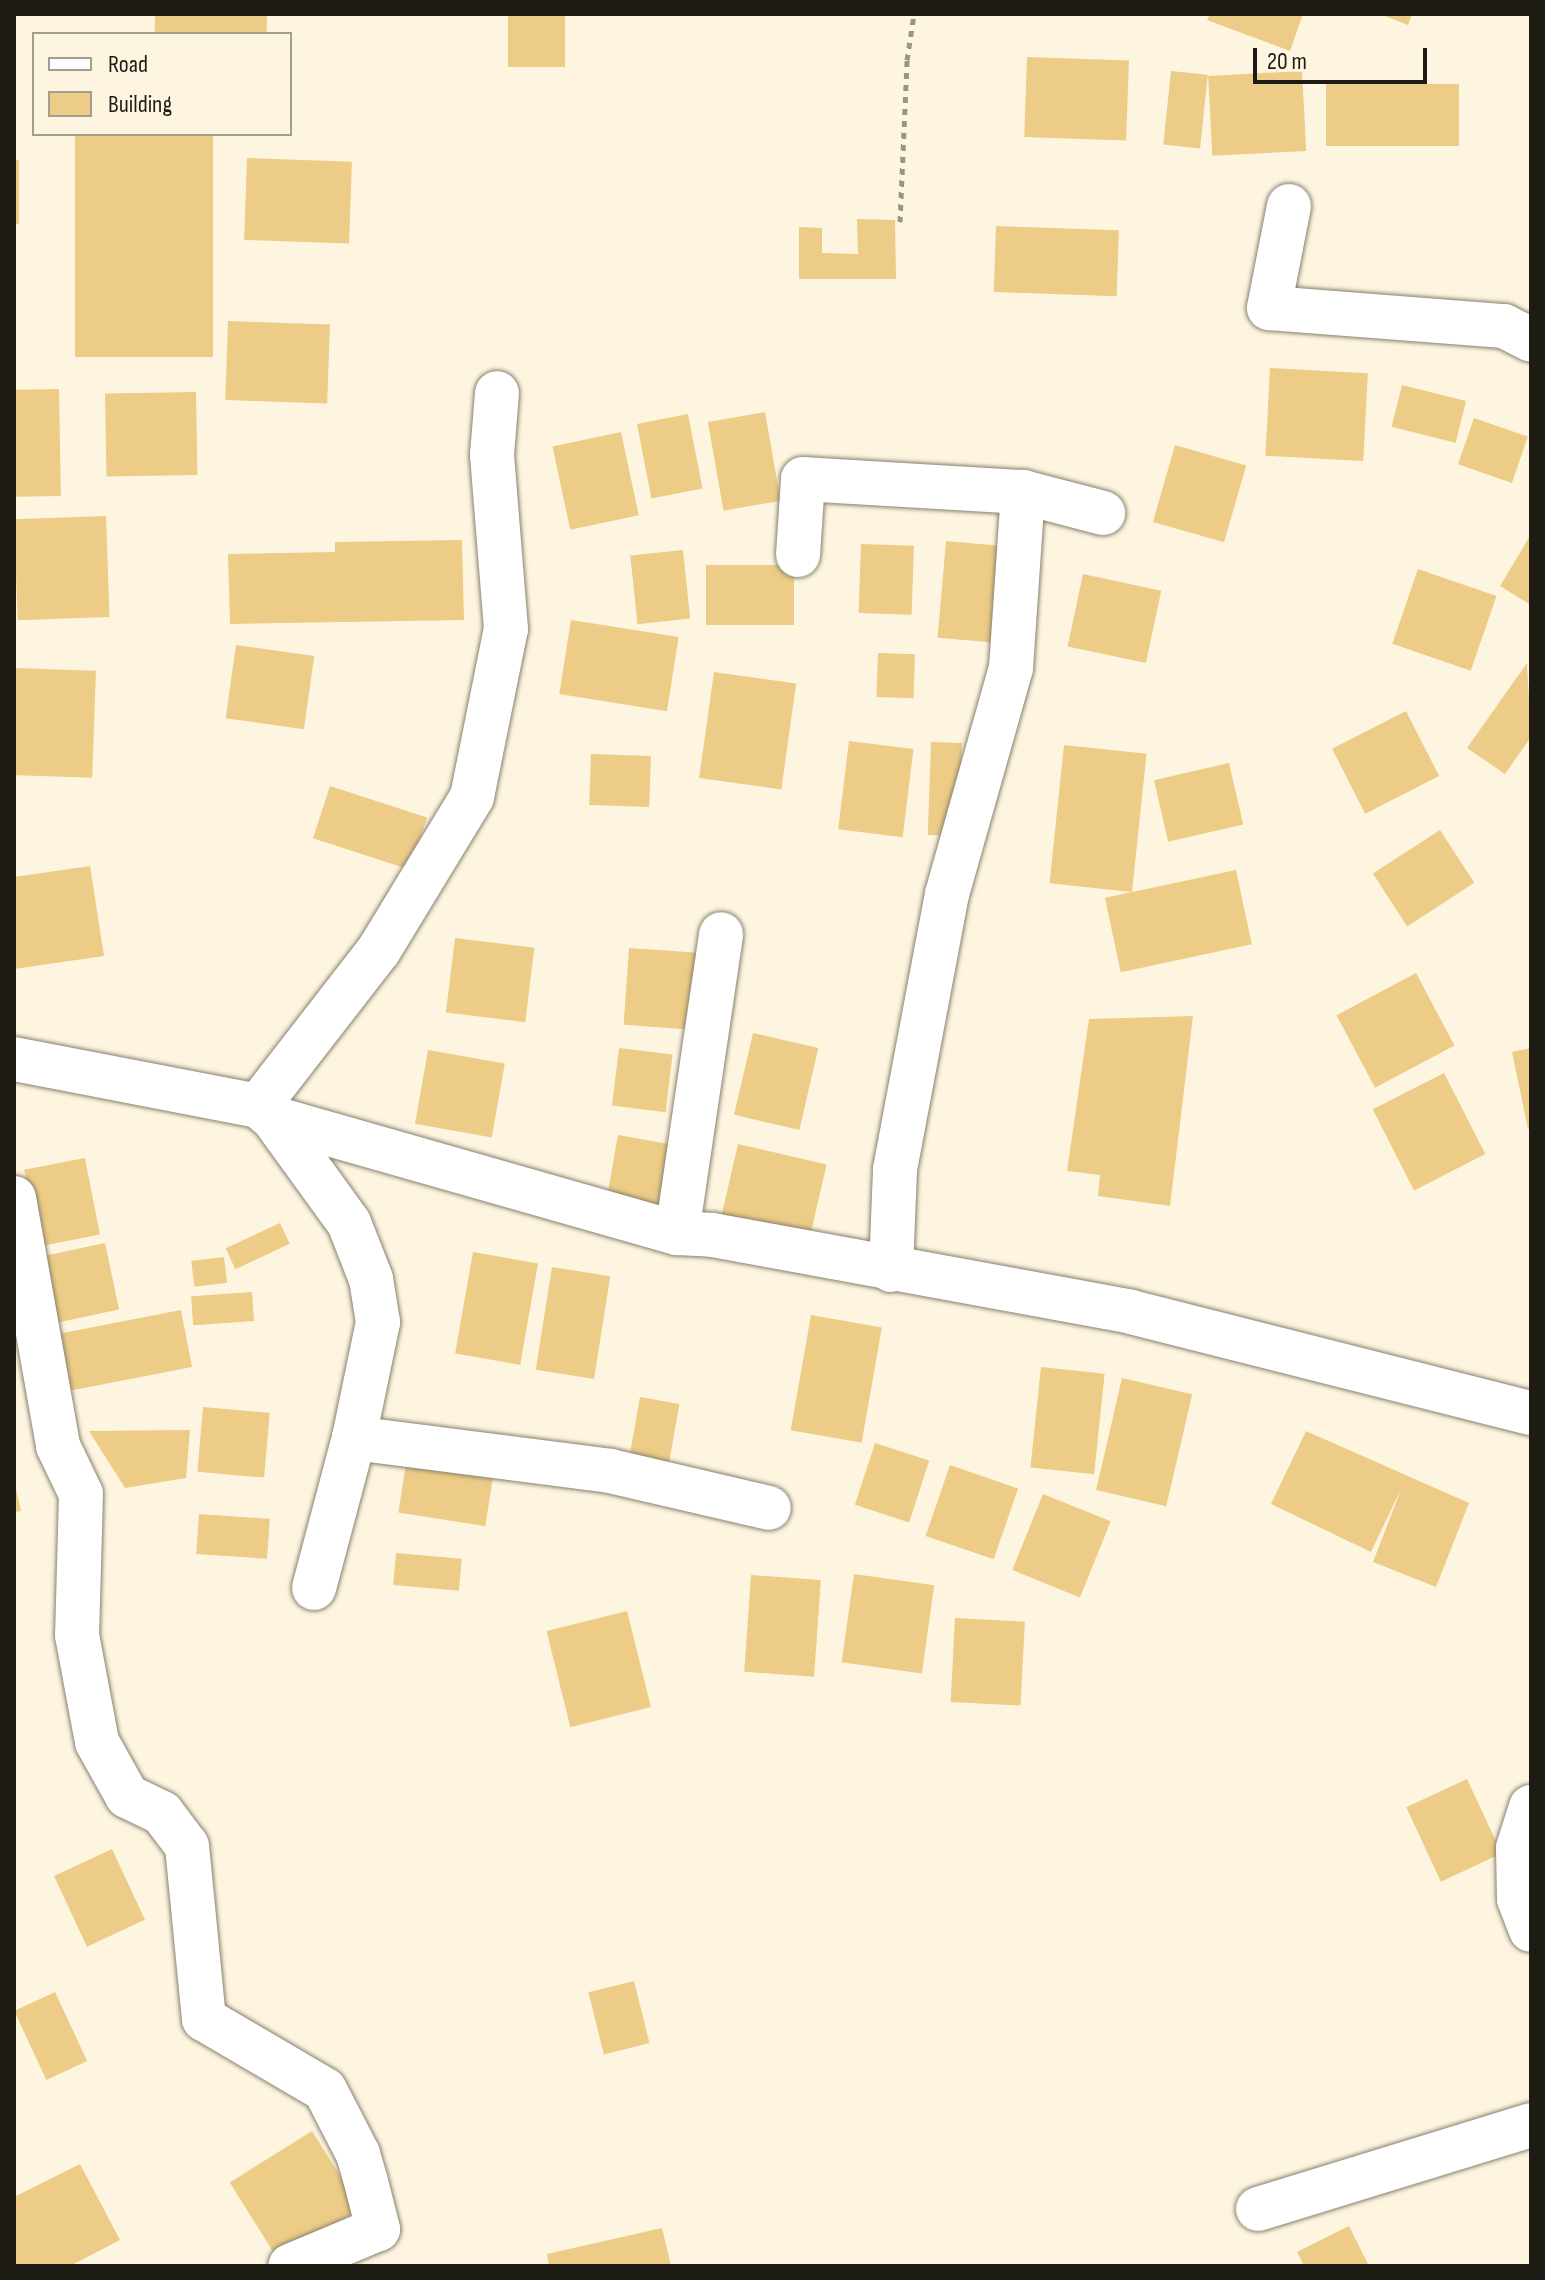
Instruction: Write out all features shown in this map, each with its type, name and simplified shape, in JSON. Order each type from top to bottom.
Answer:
[{"type":"street","points":[[1289,206],[1269,308],[1504,326],[1531,340]]},
{"type":"street","points":[[266,1112],[379,950],[472,797],[506,629],[492,455],[497,393]]},
{"type":"street","points":[[798,555],[803,479],[1023,492],[1103,513]]},
{"type":"street","points":[[891,1270],[895,1170],[947,894],[1011,668],[1023,492]]},
{"type":"street","points":[[677,1233],[721,934]]},
{"type":"street","points":[[14,1059],[266,1112],[677,1233],[713,1235],[1131,1312],[1531,1413]]},
{"type":"street","points":[[266,1112],[349,1223],[371,1279],[378,1322],[354,1438],[314,1588]]},
{"type":"street","points":[[14,1198],[29,1376],[81,1494],[77,1635],[97,1742],[127,1796],[162,1813],[187,1846],[204,2019],[325,2090],[358,2154],[380,2247],[290,2266]]},
{"type":"street","points":[[354,1438],[610,1471],[769,1508]]},
{"type":"street","points":[[1531,1807],[1518,1848],[1519,1899],[1531,1930]]},
{"type":"street","points":[[1258,2209],[1531,2125]]},
{"type":"path","points":[[900,222],[907,60],[914,14]]},
{"type":"building","points":[[155,14],[267,16],[267,32],[155,32]]},
{"type":"building","points":[[508,14],[565,14],[565,67],[508,67]]},
{"type":"building","points":[[1210,14],[1303,14],[1290,51],[1207,20]]},
{"type":"building","points":[[1380,14],[1412,14],[1408,25]]},
{"type":"building","points":[[1027,57],[1129,61],[1126,141],[1024,137]]},
{"type":"building","points":[[1171,71],[1208,75],[1200,148],[1163,145]]},
{"type":"building","points":[[1302,71],[1306,151],[1212,156],[1208,76]]},
{"type":"building","points":[[1326,84],[1459,84],[1459,146],[1326,146]]},
{"type":"building","points":[[75,136],[213,136],[213,357],[75,357]]},
{"type":"building","points":[[247,158],[352,162],[349,244],[244,240]]},
{"type":"building","points":[[14,160],[19,160],[19,224],[14,224]]},
{"type":"building","points":[[857,219],[895,220],[896,279],[799,279],[799,227],[822,228],[822,253],[858,254]]},
{"type":"building","points":[[996,226],[1119,230],[1117,296],[994,292]]},
{"type":"building","points":[[228,321],[330,325],[327,404],[225,400]]},
{"type":"building","points":[[1270,368],[1368,373],[1363,461],[1265,456]]},
{"type":"building","points":[[1402,385],[1466,401],[1456,443],[1392,427]]},
{"type":"building","points":[[59,389],[61,496],[16,497],[14,390]]},
{"type":"building","points":[[196,392],[197,475],[106,477],[105,394]]},
{"type":"building","points":[[765,412],[781,501],[724,511],[708,422]]},
{"type":"building","points":[[688,414],[703,489],[651,499],[637,424]]},
{"type":"building","points":[[1474,418],[1528,437],[1512,483],[1458,464]]},
{"type":"building","points":[[621,432],[639,515],[570,530],[553,447]]},
{"type":"building","points":[[1175,445],[1246,465],[1224,542],[1153,522]]},
{"type":"building","points":[[106,516],[110,617],[18,620],[14,519]]},
{"type":"building","points":[[1531,534],[1531,605],[1500,586]]},
{"type":"building","points":[[462,540],[464,620],[230,624],[228,554],[335,552],[335,542]]},
{"type":"building","points":[[946,541],[1005,546],[996,643],[938,638]]},
{"type":"building","points":[[861,544],[914,546],[912,615],[859,613]]},
{"type":"building","points":[[683,550],[690,619],[638,624],[630,556]]},
{"type":"building","points":[[706,565],[794,565],[794,625],[706,625]]},
{"type":"building","points":[[1418,569],[1496,596],[1471,671],[1392,644]]},
{"type":"building","points":[[1083,574],[1161,591],[1146,663],[1068,646]]},
{"type":"building","points":[[571,620],[679,637],[667,711],[559,694]]},
{"type":"building","points":[[236,645],[314,656],[304,729],[226,718]]},
{"type":"building","points":[[878,653],[915,654],[913,698],[876,697]]},
{"type":"building","points":[[1527,663],[1531,737],[1505,774],[1467,748]]},
{"type":"building","points":[[14,668],[96,671],[92,778],[14,775]]},
{"type":"building","points":[[714,672],[796,684],[781,790],[699,778]]},
{"type":"building","points":[[1406,711],[1439,776],[1365,814],[1332,749]]},
{"type":"building","points":[[849,741],[914,749],[903,837],[838,829]]},
{"type":"building","points":[[931,742],[962,743],[959,836],[928,835]]},
{"type":"building","points":[[1064,745],[1147,754],[1132,892],[1049,883]]},
{"type":"building","points":[[591,754],[651,756],[649,807],[589,805]]},
{"type":"building","points":[[1229,763],[1243,824],[1168,842],[1154,780]]},
{"type":"building","points":[[330,786],[427,818],[410,870],[313,838]]},
{"type":"building","points":[[1440,830],[1474,883],[1407,926],[1373,874]]},
{"type":"building","points":[[90,866],[104,956],[14,969],[14,877]]},
{"type":"building","points":[[1236,870],[1252,944],[1121,972],[1105,898]]},
{"type":"building","points":[[455,938],[534,948],[525,1022],[446,1012]]},
{"type":"building","points":[[629,948],[702,953],[696,1030],[624,1025]]},
{"type":"building","points":[[1416,973],[1454,1045],[1375,1088],[1337,1015]]},
{"type":"building","points":[[1193,1016],[1170,1206],[1098,1196],[1100,1175],[1067,1171],[1089,1019]]},
{"type":"building","points":[[753,1033],[818,1048],[799,1130],[734,1115]]},
{"type":"building","points":[[619,1048],[673,1055],[666,1112],[612,1106]]},
{"type":"building","points":[[1531,1048],[1531,1128],[1528,1129],[1512,1052]]},
{"type":"building","points":[[428,1050],[505,1064],[492,1137],[415,1124]]},
{"type":"building","points":[[1444,1073],[1485,1154],[1414,1190],[1373,1109]]},
{"type":"building","points":[[618,1135],[673,1145],[662,1206],[607,1196]]},
{"type":"building","points":[[738,1144],[827,1164],[810,1236],[722,1215]]},
{"type":"building","points":[[85,1158],[100,1235],[39,1246],[24,1170]]},
{"type":"building","points":[[280,1223],[290,1244],[235,1269],[226,1248]]},
{"type":"building","points":[[105,1243],[119,1310],[57,1323],[42,1256]]},
{"type":"building","points":[[473,1252],[538,1263],[520,1365],[455,1353]]},
{"type":"building","points":[[224,1257],[227,1283],[194,1287],[191,1261]]},
{"type":"building","points":[[552,1267],[610,1276],[594,1379],[536,1370]]},
{"type":"building","points":[[252,1292],[254,1321],[193,1325],[191,1296]]},
{"type":"building","points":[[181,1310],[192,1367],[71,1390],[60,1333]]},
{"type":"building","points":[[811,1315],[882,1328],[862,1443],[791,1430]]},
{"type":"building","points":[[1041,1367],[1105,1374],[1094,1474],[1030,1467]]},
{"type":"building","points":[[1122,1378],[1192,1394],[1166,1506],[1096,1490]]},
{"type":"building","points":[[640,1397],[679,1404],[668,1470],[628,1463]]},
{"type":"building","points":[[203,1407],[270,1413],[264,1478],[197,1472]]},
{"type":"building","points":[[190,1430],[186,1478],[125,1488],[89,1431]]},
{"type":"building","points":[[1306,1431],[1469,1503],[1436,1587],[1373,1562],[1402,1487],[1371,1552],[1271,1504]]},
{"type":"building","points":[[875,1443],[929,1461],[909,1522],[855,1505]]},
{"type":"building","points":[[406,1464],[493,1478],[485,1526],[398,1512]]},
{"type":"building","points":[[950,1465],[1018,1488],[994,1559],[926,1536]]},
{"type":"building","points":[[14,1480],[21,1511],[14,1512]]},
{"type":"building","points":[[1043,1494],[1111,1521],[1080,1597],[1012,1570]]},
{"type":"building","points":[[199,1514],[270,1519],[267,1559],[196,1554]]},
{"type":"building","points":[[396,1553],[462,1559],[459,1591],[393,1585]]},
{"type":"building","points":[[854,1574],[934,1585],[922,1673],[842,1662]]},
{"type":"building","points":[[751,1575],[821,1580],[814,1677],[744,1672]]},
{"type":"building","points":[[627,1611],[651,1707],[570,1727],[546,1631]]},
{"type":"building","points":[[955,1618],[1025,1622],[1021,1706],[951,1702]]},
{"type":"building","points":[[1467,1779],[1502,1853],[1441,1882],[1406,1807]]},
{"type":"building","points":[[112,1849],[145,1920],[87,1947],[54,1876]]},
{"type":"building","points":[[634,1981],[649,2043],[604,2054],[588,1992]]},
{"type":"building","points":[[55,1992],[87,2061],[46,2080],[14,2011]]},
{"type":"building","points":[[312,2131],[360,2208],[278,2260],[230,2182]]},
{"type":"building","points":[[80,2164],[120,2240],[70,2266],[15,2266],[14,2197]]},
{"type":"building","points":[[1349,2226],[1369,2266],[1304,2266],[1297,2252]]},
{"type":"building","points":[[662,2228],[671,2266],[549,2266],[547,2254]]}]
